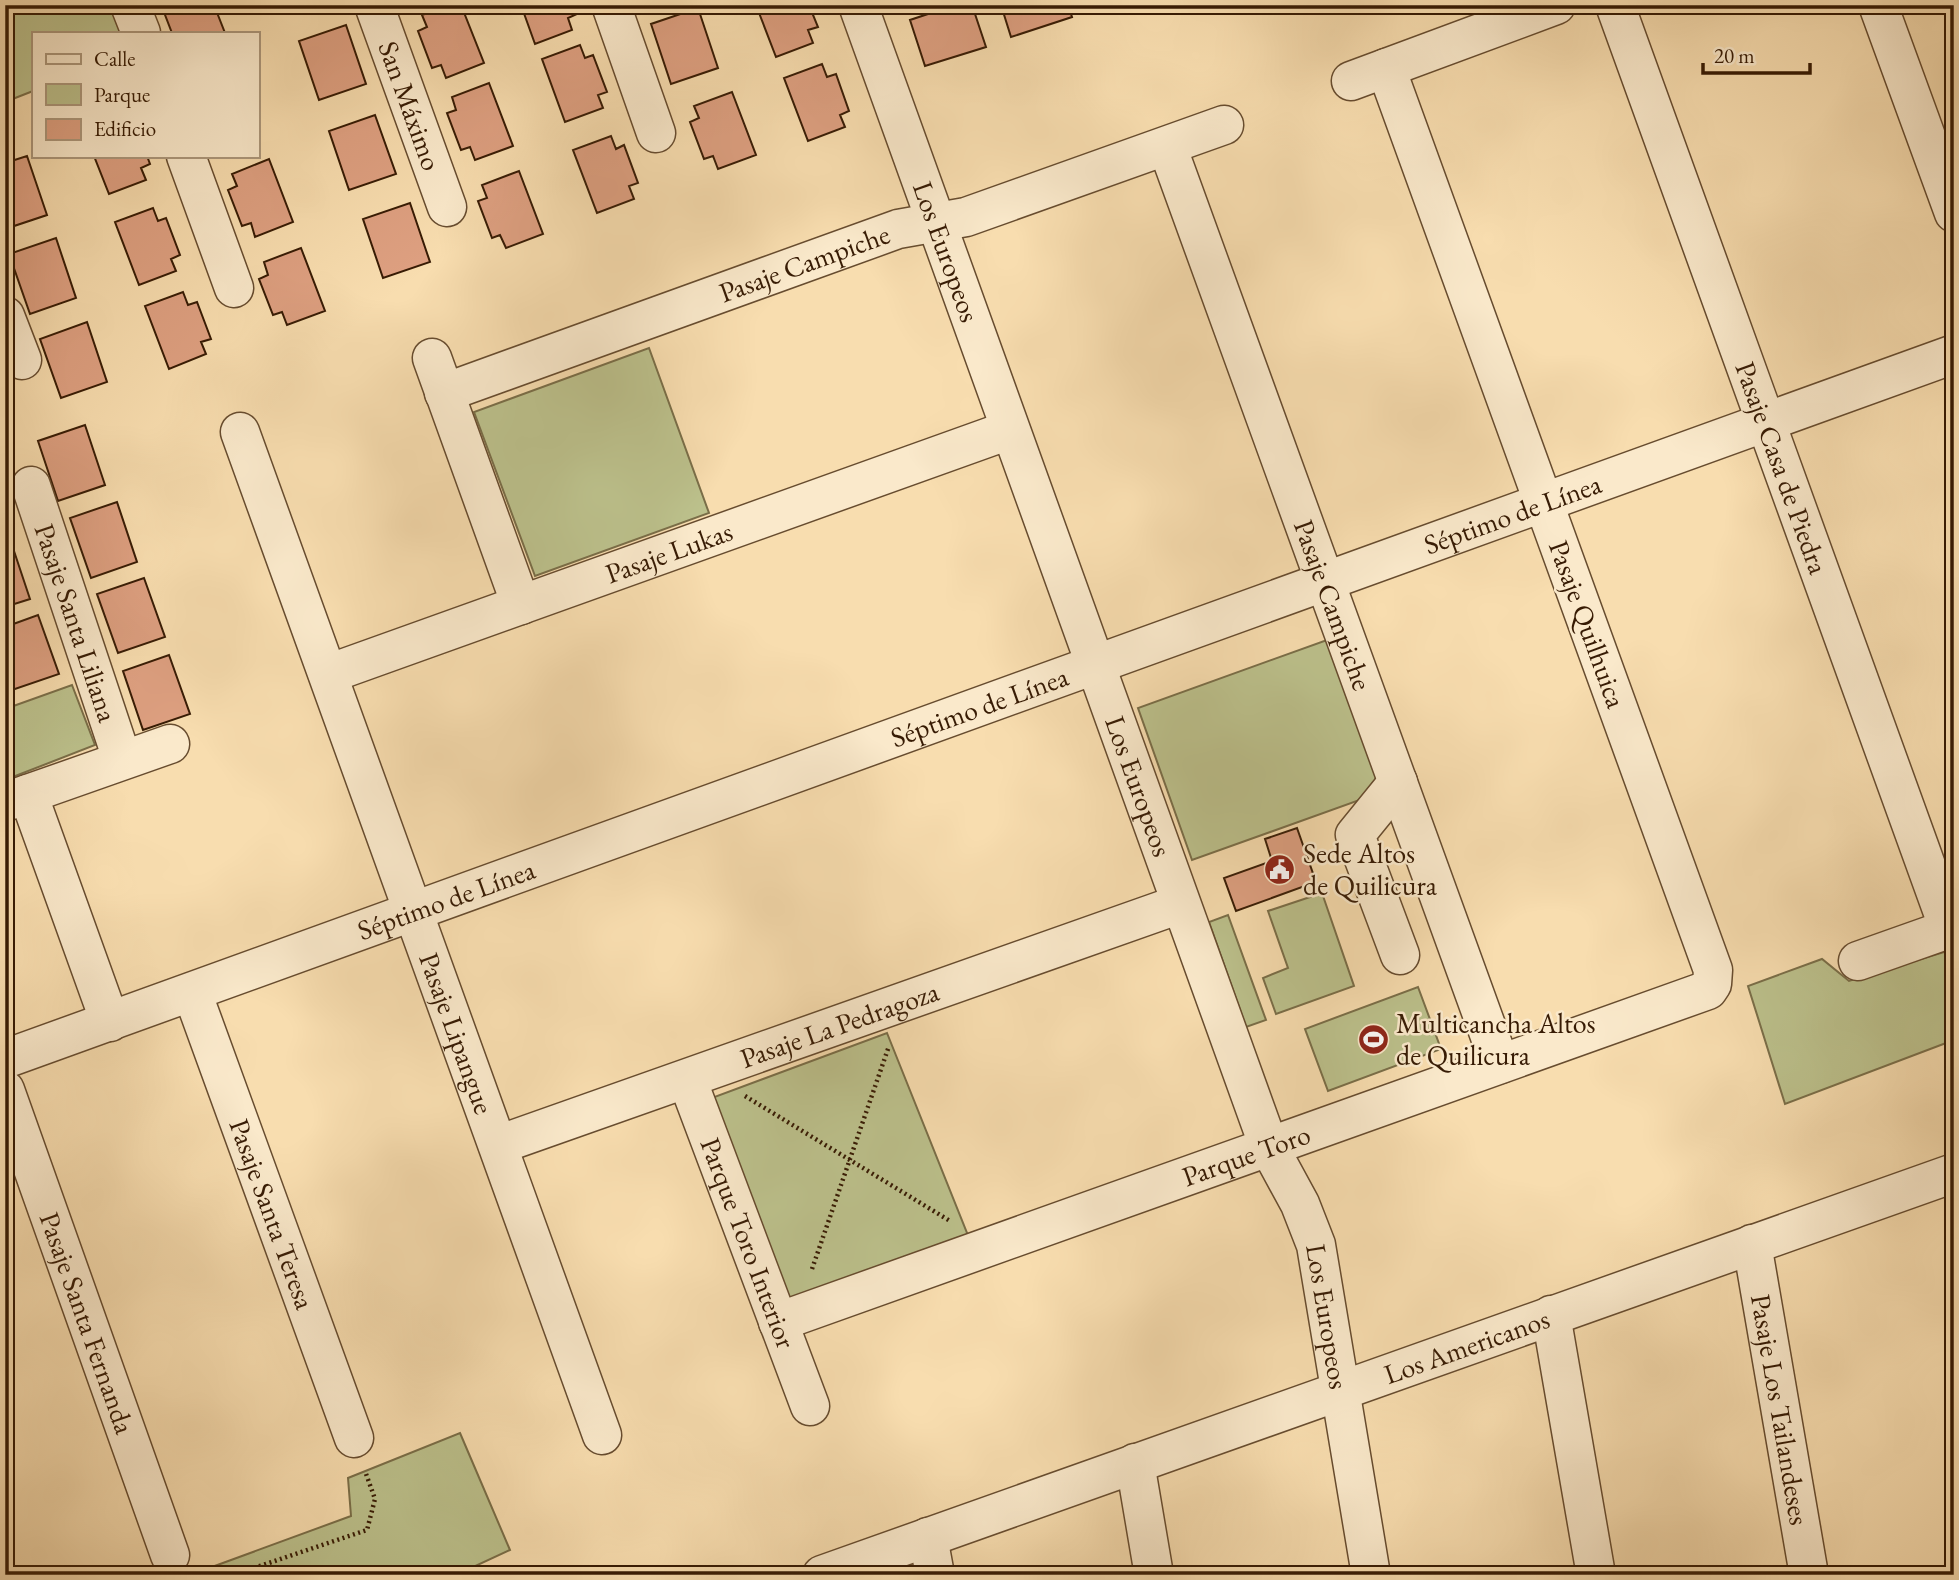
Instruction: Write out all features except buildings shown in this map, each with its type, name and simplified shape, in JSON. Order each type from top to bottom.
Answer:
[{"type":"street","points":[[130,5],[141,32]]},
{"type":"street","name":"San Máximo","points":[[374,5],[447,207]]},
{"type":"street","points":[[611,5],[656,133]]},
{"type":"street","name":"Los Europeos","points":[[858,5],[1093,666],[1269,1147],[1300,1204],[1316,1245],[1371,1575]]},
{"type":"street","points":[[1351,81],[1556,5]]},
{"type":"street","name":"Pasaje Casa de Piedra","points":[[1615,5],[1951,928]]},
{"type":"street","points":[[1878,5],[1954,213]]},
{"type":"street","name":"Pasaje Quilhuica","points":[[1386,68],[1713,970],[1713,984]]},
{"type":"street","name":"Pasaje Campiche","points":[[521,605],[438,375],[898,229],[966,218],[1224,125]]},
{"type":"street","name":"Pasaje Campiche","points":[[1167,146],[1500,1064]]},
{"type":"street","points":[[187,158],[234,288]]},
{"type":"street","points":[[5,316],[22,360]]},
{"type":"street","name":"Séptimo de Línea","points":[[5,1059],[1954,354]]},
{"type":"street","name":"Pasaje Lukas","points":[[328,674],[1009,430]]},
{"type":"street","name":"Pasaje Lipangue","points":[[240,432],[602,1435]]},
{"type":"street","name":"Pasaje Santa Liliana","points":[[31,486],[122,759]]},
{"type":"street","name":"Pasaje Santa Liliana","points":[[110,1022],[16,798],[170,744]]},
{"type":"street","points":[[1398,782],[1355,835],[1400,955]]},
{"type":"street","name":"Pasaje La Pedragoza","points":[[498,1145],[1180,904]]},
{"type":"street","points":[[1858,961],[1951,928]]},
{"type":"street","name":"Parque Toro","points":[[787,1319],[1708,990],[1713,984]]},
{"type":"street","name":"Pasaje Santa Teresa","points":[[192,992],[354,1438]]},
{"type":"street","name":"Parque Toro Interior","points":[[696,1075],[787,1319],[810,1406]]},
{"type":"street","name":"Pasaje Santa Fernanda","points":[[5,1090],[170,1555]]},
{"type":"street","name":"Los Americanos","points":[[822,1575],[1954,1173]]},
{"type":"street","name":"Pasaje Los Tailandeses","points":[[1752,1244],[1809,1575]]},
{"type":"street","points":[[1551,1315],[1596,1575]]},
{"type":"street","points":[[1135,1463],[1154,1575]]},
{"type":"street","points":[[928,1537],[935,1575]]},
{"type":"path","points":[[787,1319],[850,1159],[904,1001]]},
{"type":"path","points":[[696,1075],[850,1159],[954,1223],[973,1252]]},
{"type":"path","points":[[233,1575],[367,1530],[375,1499],[354,1438]]},
{"type":"green space","points":[[5,5],[110,5],[121,32],[32,32],[32,91],[5,102]]},
{"type":"green space","points":[[649,348],[709,513],[535,576],[474,412]]},
{"type":"green space","points":[[1327,640],[1382,792],[1192,860],[1138,708]]},
{"type":"green space","points":[[72,685],[95,745],[5,780],[5,709]]},
{"type":"green space","points":[[1322,893],[1354,986],[1276,1014],[1263,978],[1288,968],[1268,911]]},
{"type":"green space","points":[[1228,915],[1266,1020],[1246,1027],[1209,922]]},
{"type":"green space","points":[[1954,949],[1954,1040],[1785,1104],[1748,986],[1822,959],[1849,981]]},
{"type":"green space","name":"Multicancha Altos de Quilicura","points":[[1418,987],[1441,1049],[1328,1091],[1305,1029]]},
{"type":"green space","points":[[887,1033],[969,1238],[790,1300],[709,1099]]},
{"type":"green space","points":[[460,1433],[510,1550],[456,1575],[190,1575],[351,1516],[348,1478]]},
{"type":"place","name":"Sede Altos de Quilicura","points":[[1280,869]]},
{"type":"place","name":"Multicancha Altos de Quilicura","points":[[1373,1039]]}]
